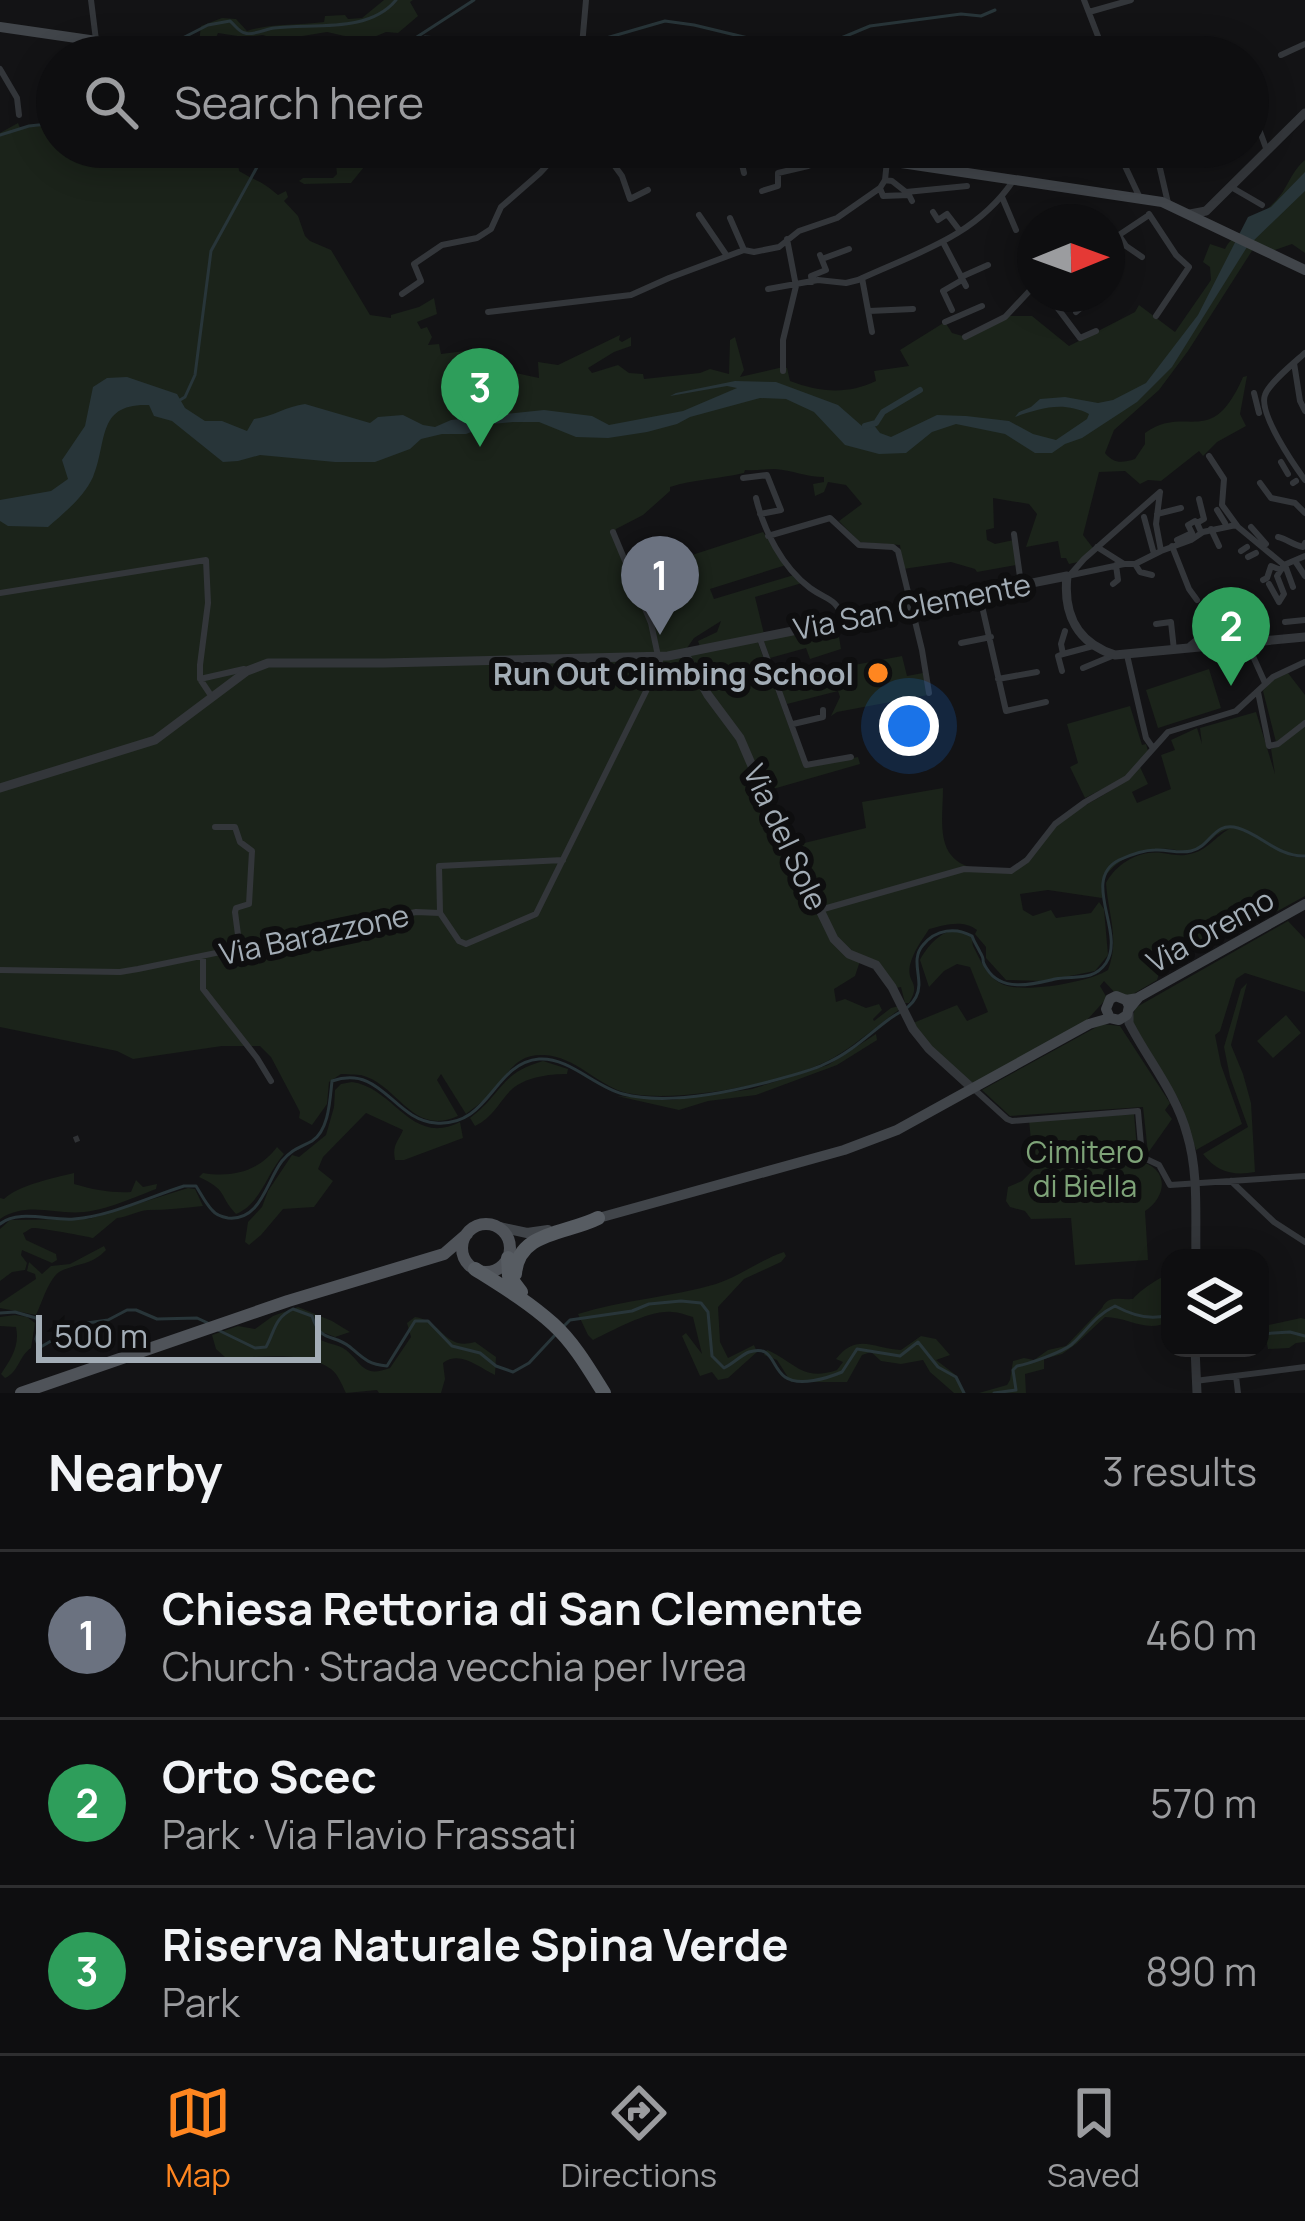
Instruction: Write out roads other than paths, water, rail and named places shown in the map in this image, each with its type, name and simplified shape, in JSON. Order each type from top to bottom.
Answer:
[{"type":"highway","points":[[524,1295],[515,1273],[521,1250],[540,1238],[598,1218]]},
{"type":"highway","points":[[508,1256],[512,1283],[560,1327],[608,1393]]},
{"type":"highway","points":[[474,1268],[560,1327]]},
{"type":"main road","points":[[0,27],[66,36]]},
{"type":"main road","points":[[935,168],[1144,198],[1190,214],[1211,210],[1225,232],[1305,269]]},
{"type":"main road","name":"Via Oremo","points":[[568,1226],[844,1150],[897,1130],[1123,1009],[1305,904]]},
{"type":"main road","points":[[21,1393],[289,1300],[444,1254],[482,1224],[527,1233],[568,1226]]},
{"type":"main road","points":[[415,1264],[494,1270],[529,1239],[568,1226]]},
{"type":"main road","points":[[499,1227],[509,1241],[508,1256]]},
{"type":"main road","points":[[467,1234],[463,1252],[474,1268]]},
{"type":"street","points":[[91,0],[96,36]]},
{"type":"street","points":[[583,36],[586,0]]},
{"type":"street","points":[[1084,0],[1098,36]]},
{"type":"street","points":[[1089,12],[1131,0]]},
{"type":"street","points":[[1281,55],[1305,44]]},
{"type":"street","points":[[0,69],[17,98],[19,115]]},
{"type":"street","points":[[1269,148],[1305,113]]},
{"type":"street","points":[[402,294],[421,281],[414,264],[442,244],[477,238],[491,230],[501,207],[545,168]]},
{"type":"street","points":[[616,168],[630,199],[648,190]]},
{"type":"street","points":[[743,168],[744,173]]},
{"type":"street","points":[[762,190],[778,186],[778,173],[798,168]]},
{"type":"street","points":[[488,312],[631,296],[744,250],[779,248],[799,231],[837,218],[880,188],[886,168]]},
{"type":"street","points":[[1128,168],[1149,214],[1190,268],[1156,316]]},
{"type":"street","points":[[1161,168],[1168,203]]},
{"type":"street","points":[[1211,210],[1249,168]]},
{"type":"street","points":[[885,180],[906,192],[968,186]]},
{"type":"street","points":[[768,289],[812,282],[846,283],[944,244],[1002,197],[1013,181]]},
{"type":"street","points":[[1231,187],[1262,205]]},
{"type":"street","points":[[880,188],[883,196],[909,196],[912,201]]},
{"type":"street","points":[[1002,197],[1016,230]]},
{"type":"street","points":[[933,212],[938,220],[947,214],[960,231]]},
{"type":"street","points":[[1125,233],[1149,214]]},
{"type":"street","points":[[699,215],[727,256]]},
{"type":"street","points":[[730,218],[744,250]]},
{"type":"street","points":[[783,371],[783,340],[796,286],[787,239]]},
{"type":"street","points":[[1125,242],[1142,257]]},
{"type":"street","points":[[944,244],[963,281]]},
{"type":"street","points":[[812,282],[811,276],[826,270],[821,257],[850,249]]},
{"type":"street","points":[[952,310],[943,291],[988,265]]},
{"type":"street","points":[[862,278],[872,332]]},
{"type":"street","points":[[965,337],[1017,305]]},
{"type":"street","points":[[945,322],[982,306]]},
{"type":"street","points":[[868,311],[913,309]]},
{"type":"street","points":[[1060,312],[1080,338],[1096,331]]},
{"type":"street","points":[[1260,405],[1268,390],[1305,353]]},
{"type":"street","points":[[1294,364],[1305,411]]},
{"type":"street","points":[[1254,393],[1291,470]]},
{"type":"street","points":[[1209,456],[1224,479],[1222,505],[1235,539]]},
{"type":"street","points":[[1281,462],[1299,480]]},
{"type":"street","points":[[743,478],[767,475],[781,510],[760,514]]},
{"type":"street","points":[[1260,483],[1271,497],[1295,503],[1305,512]]},
{"type":"street","points":[[1121,655],[1093,646],[1072,623],[1067,610],[1069,576],[1160,493],[1158,552]]},
{"type":"street","points":[[756,498],[768,536],[805,584],[836,602],[844,619]]},
{"type":"street","points":[[1198,499],[1204,519],[1197,523],[1196,535],[1206,545]]},
{"type":"street","points":[[1159,522],[1181,508]]},
{"type":"street","points":[[1216,510],[1283,566],[1293,587]]},
{"type":"street","points":[[1144,517],[1158,552]]},
{"type":"street","points":[[768,536],[830,518],[859,545],[896,549],[929,693]]},
{"type":"street","points":[[1137,568],[1175,543],[1229,525]]},
{"type":"street","points":[[1252,527],[1259,550]]},
{"type":"street","points":[[1211,529],[1219,546]]},
{"type":"street","points":[[613,532],[635,580],[659,656]]},
{"type":"street","points":[[1014,534],[1021,585]]},
{"type":"street","points":[[1279,537],[1304,551],[1295,561],[1270,566],[1266,582],[1279,602],[1284,594],[1277,578],[1283,566]]},
{"type":"street","points":[[1175,543],[1183,578],[1197,600]]},
{"type":"street","points":[[1097,547],[1120,565]]},
{"type":"street","points":[[0,593],[206,560],[208,603],[200,679],[212,697]]},
{"type":"street","points":[[1295,561],[1305,576]]},
{"type":"street","points":[[1114,584],[1120,565]]},
{"type":"street","points":[[1069,576],[1120,565],[1137,568],[1149,578]]},
{"type":"street","name":"Via San Clemente","points":[[0,788],[155,740],[248,671],[268,663],[659,656],[1069,576]]},
{"type":"street","points":[[980,593],[1006,711],[1046,702]]},
{"type":"street","points":[[1189,649],[1232,610],[1225,598]]},
{"type":"street","points":[[1286,622],[1305,620]]},
{"type":"street","points":[[1156,624],[1171,622],[1174,650]]},
{"type":"street","points":[[652,626],[662,625]]},
{"type":"street","points":[[1063,654],[1065,631]]},
{"type":"street","points":[[759,636],[806,765],[851,757]]},
{"type":"street","points":[[961,643],[991,637]]},
{"type":"street","points":[[1083,668],[1121,655],[1305,638]]},
{"type":"street","points":[[1247,643],[1265,683]]},
{"type":"street","points":[[1061,671],[1058,656],[1093,646]]},
{"type":"street","name":"Via del Sole","points":[[684,653],[740,738],[838,943],[849,954],[876,965],[929,1049],[973,1089]]},
{"type":"street","points":[[1121,655],[1146,738],[1154,748]]},
{"type":"street","name":"Via Barazzone","points":[[0,970],[120,972],[416,912],[440,914],[466,944],[536,914],[659,665],[659,656]]},
{"type":"street","points":[[820,910],[964,869],[1011,871],[1027,860],[1055,824],[1127,778],[1168,732],[1236,711],[1273,677],[1305,662]]},
{"type":"street","points":[[200,679],[248,671]]},
{"type":"street","points":[[998,679],[1037,671]]},
{"type":"street","points":[[1258,692],[1269,746],[1305,722]]},
{"type":"street","points":[[793,724],[823,717],[823,710]]},
{"type":"street","points":[[215,827],[235,827],[240,842],[251,851],[249,904],[235,912],[241,950]]},
{"type":"street","points":[[440,914],[439,866],[563,860]]},
{"type":"street","points":[[203,957],[203,989],[271,1081]]},
{"type":"street","points":[[1123,1009],[1180,1114],[1193,1160],[1196,1249]]},
{"type":"street","points":[[973,1089],[1007,1119],[1138,1111],[1142,1156],[1159,1165],[1170,1185],[1305,1176]]},
{"type":"street","points":[[1231,1180],[1274,1222],[1305,1242]]},
{"type":"street","points":[[1195,1357],[1196,1387],[1235,1376],[1305,1367]]},
{"type":"street","points":[[1235,1376],[1238,1393]]},
{"type":"waterway","points":[[186,36],[230,21],[248,34],[339,25],[370,18],[396,0]]},
{"type":"waterway","points":[[418,36],[474,0]]},
{"type":"waterway","points":[[846,36],[870,26],[961,14],[981,16],[995,10]]},
{"type":"waterway","points":[[613,36],[665,21],[740,36]]},
{"type":"waterway","points":[[0,135],[36,125]]},
{"type":"waterway","points":[[180,400],[195,375],[211,251],[256,168]]},
{"type":"waterway","points":[[865,426],[920,390]]},
{"type":"waterway","points":[[0,1224],[25,1216],[88,1217],[184,1186],[196,1186],[217,1214],[239,1217],[255,1207],[286,1157],[318,1136],[328,1114],[332,1081],[363,1080],[409,1113],[436,1123],[468,1115],[511,1071],[539,1059],[571,1067],[623,1094],[657,1098],[715,1094],[799,1074],[845,1053],[910,1005],[918,991],[919,951],[940,933],[972,936],[993,977],[1010,984],[1089,975],[1101,969],[1111,951],[1103,880],[1119,860],[1150,850],[1191,851],[1230,827],[1287,853],[1305,856]]},
{"type":"waterway","points":[[563,1327],[570,1320],[649,1304],[701,1303],[708,1312],[712,1356],[724,1368],[757,1350],[771,1358],[785,1377],[814,1380],[842,1372],[857,1349],[900,1356],[918,1342],[938,1367],[956,1377],[964,1393]]},
{"type":"waterway","points":[[994,1393],[1016,1390],[1013,1370],[1017,1366],[1067,1348],[1115,1306],[1134,1314],[1161,1316]]},
{"type":"waterway","points":[[218,1330],[255,1348],[266,1347],[278,1321],[293,1309],[312,1316],[323,1334],[387,1366],[415,1321],[428,1321],[452,1346],[480,1353],[513,1372],[529,1363],[556,1334]]},
{"type":"waterway","points":[[0,1313],[36,1318],[39,1348],[80,1324],[108,1320],[127,1310],[157,1319],[197,1318],[210,1324]]},
{"type":"waterway","points":[[1269,1333],[1305,1336]]},
{"type":"tunnel","points":[[74,1140],[79,1138]]},
{"type":"place","name":"Riserva Naturale Spina Verde","points":[[480,447]]},
{"type":"place","name":"Chiesa Rettoria di San Clemente","points":[[660,635]]},
{"type":"place","name":"Run Out Climbing School","points":[[878,673]]},
{"type":"place","name":"Orto Scec","points":[[1231,686]]},
{"type":"park label","name":"Cimitero di Biella","points":[[1085,1168]]}]
